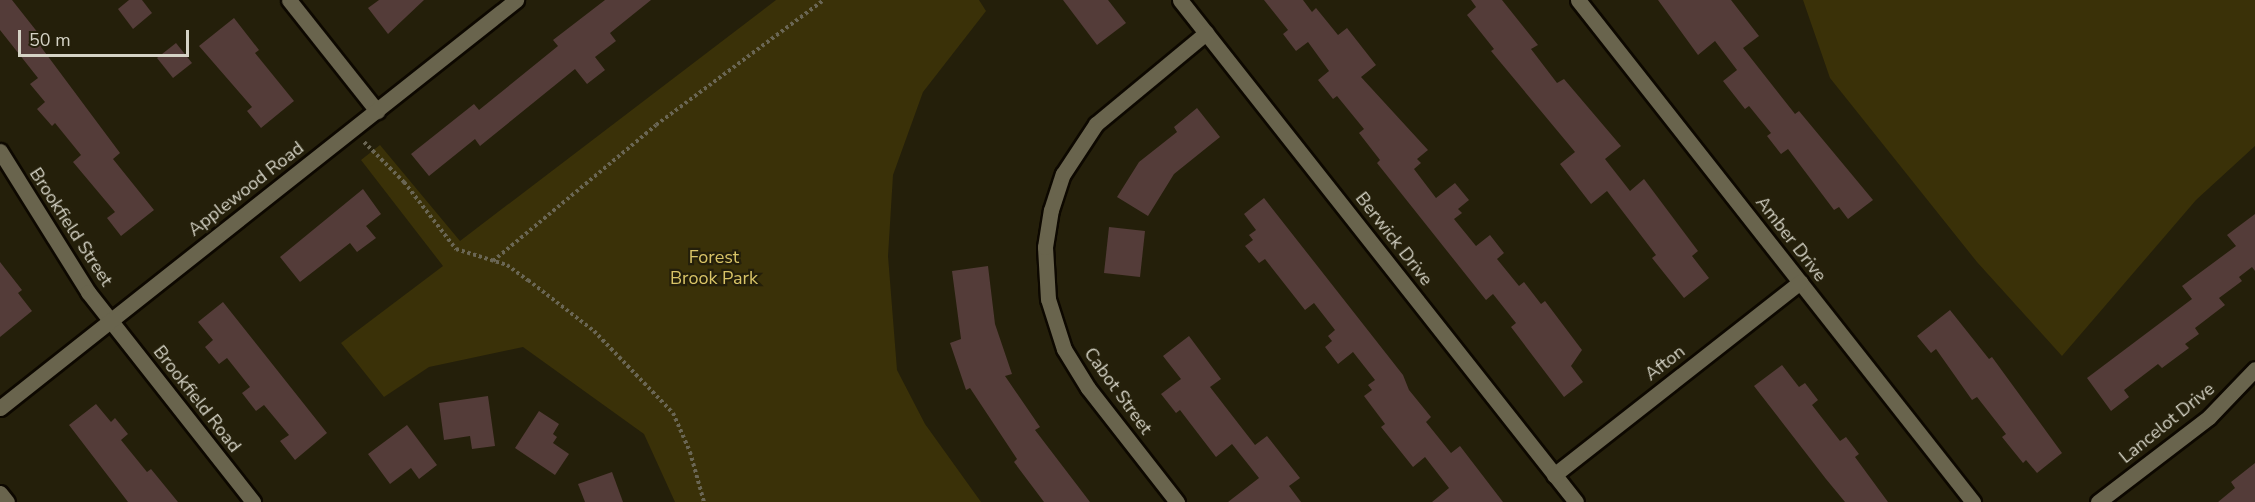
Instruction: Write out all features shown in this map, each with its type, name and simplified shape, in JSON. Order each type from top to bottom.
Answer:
[{"type":"street","points":[[289,0],[377,111]]},
{"type":"street","name":"Applewood Road","points":[[0,408],[516,0]]},
{"type":"street","name":"Berwick Drive","points":[[1180,0],[1576,502]]},
{"type":"street","name":"Amber Drive","points":[[1578,0],[1973,502]]},
{"type":"street","name":"Cabot Street","points":[[1177,502],[1088,388],[1064,350],[1048,299],[1045,247],[1051,210],[1063,174],[1096,124],[1206,33]]},
{"type":"street","name":"Brookfield Street","points":[[0,152],[69,263],[111,321]]},
{"type":"street","name":"Afton","points":[[1554,475],[1800,282]]},
{"type":"street","name":"Brookfield Road","points":[[111,321],[253,502]]},
{"type":"street","name":"Lancelot Drive","points":[[2098,502],[2209,417],[2255,369]]},
{"type":"street","points":[[0,493],[7,502]]},
{"type":"path","points":[[492,261],[656,125],[825,0]]},
{"type":"path","points":[[362,138],[404,182],[456,249],[507,265],[594,331],[673,412],[690,452],[704,502]]},
{"type":"green space","name":"Forest Brook Park","points":[[776,0],[979,0],[986,11],[923,92],[893,175],[888,256],[897,370],[925,424],[981,502],[675,502],[644,434],[523,347],[429,367],[384,397],[341,343],[443,266],[361,160],[380,145],[460,241]]},
{"type":"green space","points":[[1803,0],[2255,0],[2255,146],[2196,200],[2062,356],[1977,262],[1830,78]]},
{"type":"building","points":[[0,0],[12,0],[46,43],[41,47],[120,153],[113,159],[154,210],[121,236],[107,218],[115,212],[73,162],[81,155],[55,123],[52,126],[37,109],[45,102],[30,84],[38,78],[0,30]]},
{"type":"building","points":[[129,0],[142,0],[152,13],[133,29],[118,9]]},
{"type":"building","points":[[379,0],[424,0],[388,34],[368,8]]},
{"type":"building","points":[[605,0],[651,0],[610,33],[616,41],[595,57],[605,70],[587,84],[575,69],[480,146],[475,139],[429,176],[411,154],[474,104],[479,110],[558,46],[553,40]]},
{"type":"building","points":[[1063,0],[1108,0],[1126,23],[1097,45]]},
{"type":"building","points":[[1264,0],[1303,0],[1312,12],[1316,8],[1338,35],[1347,28],[1376,65],[1361,77],[1428,150],[1417,159],[1421,163],[1414,169],[1436,198],[1455,183],[1469,200],[1458,209],[1462,213],[1454,219],[1476,246],[1490,235],[1504,253],[1497,259],[1519,286],[1524,282],[1541,304],[1545,301],[1582,350],[1571,366],[1583,382],[1564,397],[1511,327],[1516,323],[1493,294],[1486,300],[1377,163],[1380,160],[1359,133],[1364,129],[1337,96],[1333,99],[1318,80],[1329,71],[1308,42],[1296,51],[1283,34],[1288,30]]},
{"type":"building","points":[[1471,0],[1502,0],[1538,45],[1531,49],[1557,83],[1564,79],[1621,146],[1605,159],[1630,191],[1644,179],[1698,251],[1692,256],[1709,278],[1684,298],[1652,258],[1656,255],[1607,191],[1591,204],[1560,164],[1575,152],[1491,51],[1494,49],[1467,15],[1476,7]]},
{"type":"building","points":[[1658,0],[1731,0],[1759,36],[1743,48],[1795,114],[1799,111],[1873,200],[1848,219],[1839,207],[1834,210],[1788,149],[1781,154],[1767,136],[1771,133],[1749,106],[1745,109],[1723,81],[1737,70],[1715,41],[1698,55]]},
{"type":"building","points":[[234,18],[259,50],[255,53],[294,101],[261,128],[247,111],[252,107],[199,46]]},
{"type":"building","points":[[176,43],[192,63],[173,78],[157,58]]},
{"type":"building","points":[[1197,108],[1220,137],[1174,174],[1148,216],[1117,197],[1139,162],[1177,132],[1174,127]]},
{"type":"building","points":[[363,189],[381,214],[366,226],[376,238],[357,252],[350,243],[300,282],[280,257]]},
{"type":"building","points":[[1264,198],[1403,375],[1409,390],[1431,417],[1426,422],[1451,453],[1460,446],[1503,502],[1432,502],[1449,488],[1425,457],[1413,467],[1381,427],[1385,424],[1364,396],[1372,390],[1368,385],[1375,380],[1353,352],[1338,364],[1325,347],[1332,341],[1328,336],[1335,330],[1314,303],[1305,310],[1265,259],[1259,263],[1245,246],[1253,240],[1249,235],[1256,230],[1244,214]]},
{"type":"building","points":[[2255,214],[2255,271],[2252,267],[2239,277],[2242,281],[2219,298],[2225,305],[2195,328],[2199,334],[2185,344],[2189,348],[2162,368],[2158,364],[2124,390],[2129,397],[2111,411],[2087,378],[2192,299],[2182,286],[2236,246],[2227,235]]},
{"type":"building","points":[[1109,227],[1145,231],[1140,277],[1104,273]]},
{"type":"building","points":[[0,262],[22,290],[18,293],[32,311],[0,337]]},
{"type":"building","points":[[988,266],[995,324],[1012,374],[1005,376],[1040,427],[1035,430],[1090,502],[1044,502],[1014,462],[1017,459],[970,388],[966,390],[950,343],[961,339],[952,271]]},
{"type":"building","points":[[223,302],[327,433],[295,460],[280,441],[289,435],[264,405],[256,411],[242,393],[250,387],[227,358],[219,364],[205,347],[213,340],[198,322]]},
{"type":"building","points":[[1950,310],[1989,359],[1992,357],[2062,453],[2037,473],[2026,460],[2023,463],[2002,437],[2006,434],[1977,397],[1972,400],[1936,349],[1931,353],[1917,336]]},
{"type":"building","points":[[1189,336],[1221,379],[1210,387],[1255,445],[1267,436],[1300,478],[1289,486],[1301,502],[1228,502],[1259,478],[1232,444],[1216,457],[1180,410],[1176,413],[1161,394],[1181,379],[1163,356]]},
{"type":"building","points":[[1782,365],[1799,387],[1805,383],[1818,400],[1812,405],[1840,441],[1846,437],[1859,454],[1855,457],[1888,502],[1845,502],[1754,386]]},
{"type":"building","points":[[488,396],[495,446],[472,449],[470,436],[444,440],[439,403]]},
{"type":"building","points":[[96,404],[111,422],[115,418],[128,434],[121,440],[147,472],[151,469],[178,502],[128,502],[69,425]]},
{"type":"building","points":[[539,411],[559,424],[553,434],[557,437],[553,443],[569,454],[555,475],[515,448]]},
{"type":"building","points":[[407,425],[437,465],[419,479],[411,468],[390,484],[368,454]]},
{"type":"building","points":[[2255,463],[2255,502],[2218,502],[2235,488],[2231,482]]},
{"type":"building","points":[[612,472],[623,502],[585,502],[578,484]]}]
